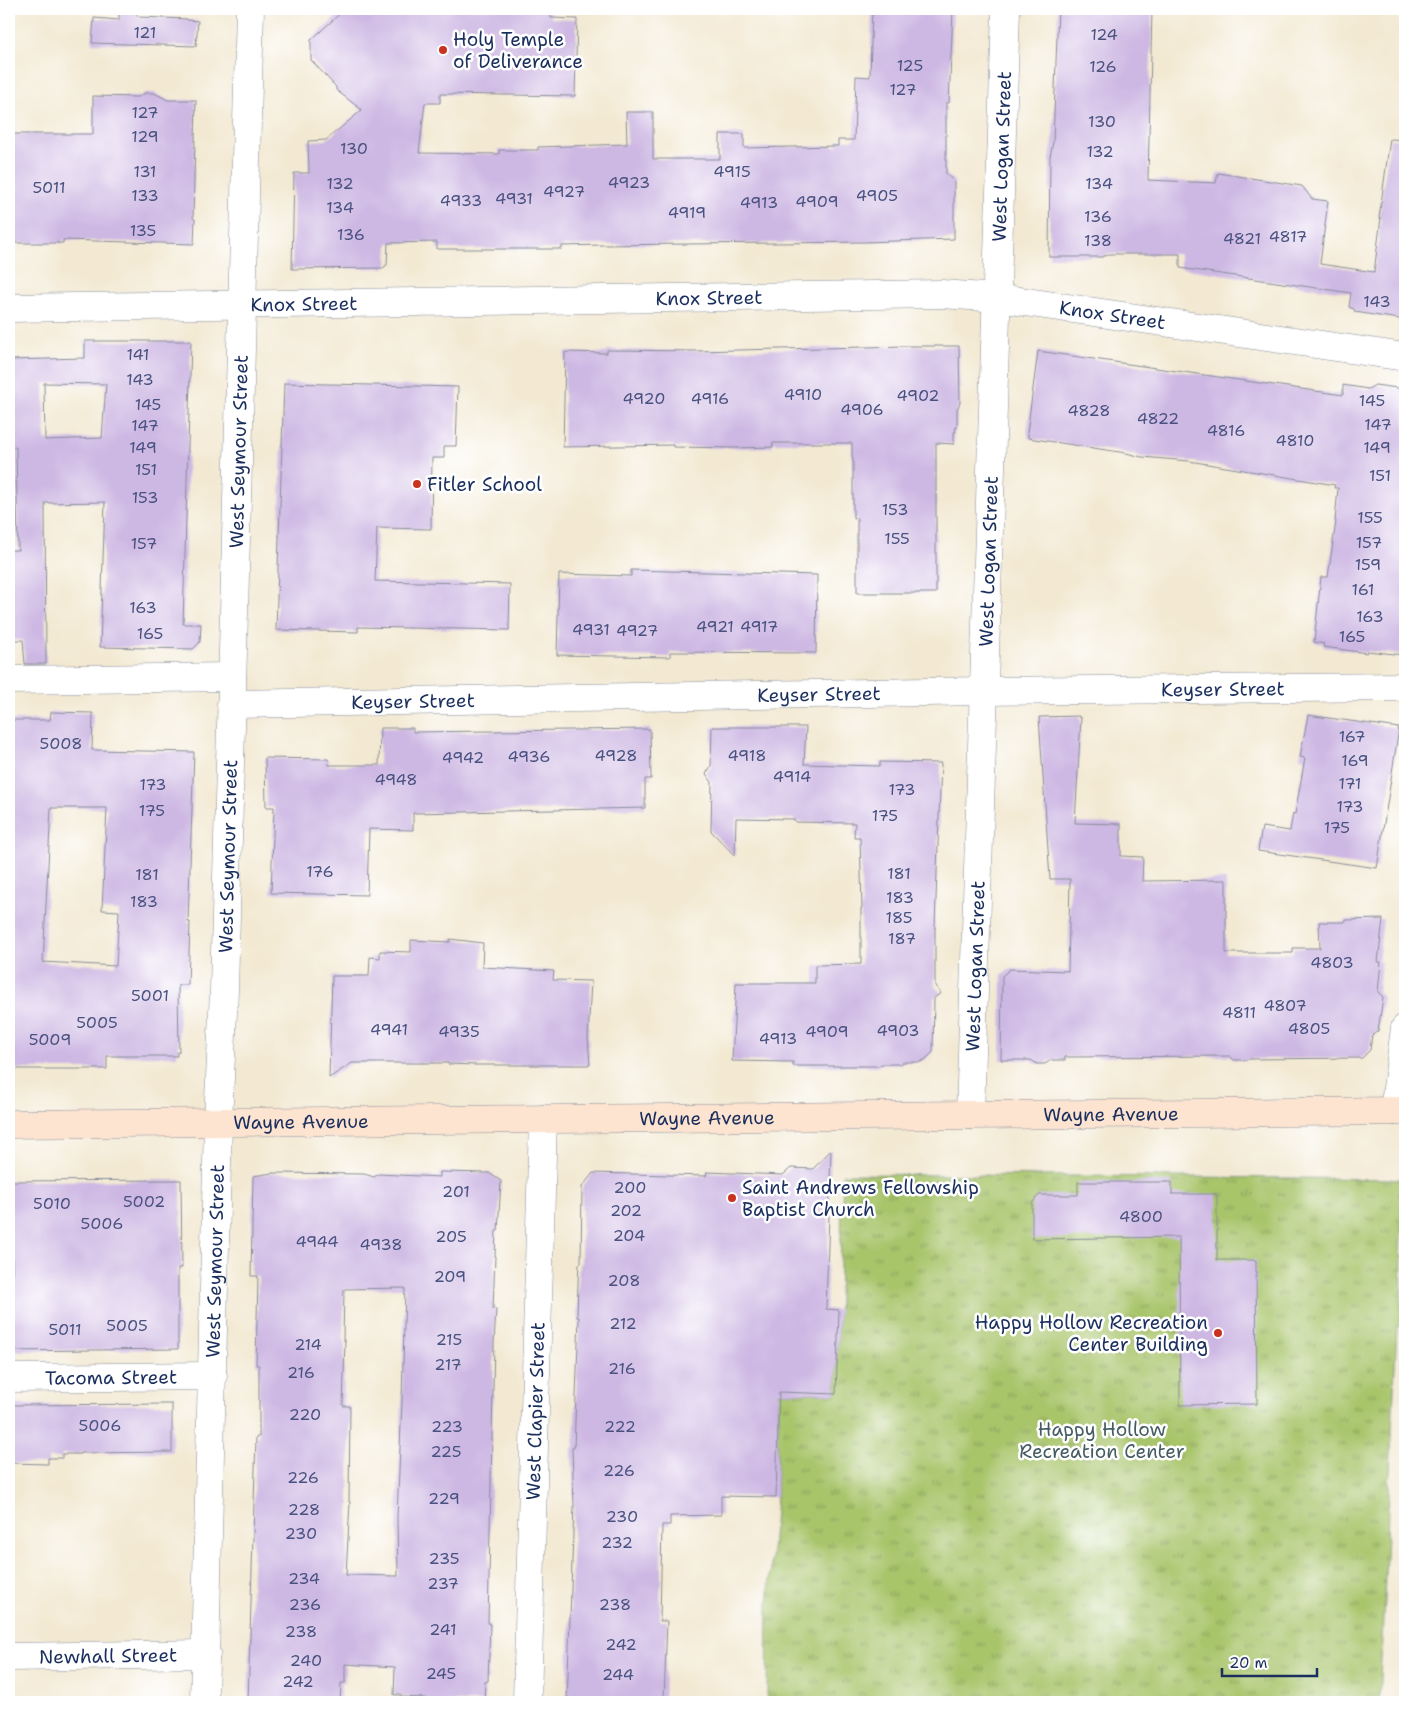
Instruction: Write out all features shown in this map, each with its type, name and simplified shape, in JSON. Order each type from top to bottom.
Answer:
[{"type":"main road","name":"Wayne Avenue","points":[[9,1124],[1399,1111]]},
{"type":"street","name":"West Seymour Street","points":[[204,1702],[218,1122],[224,990],[250,9]]},
{"type":"street","name":"West Logan Street","points":[[970,1115],[1006,9]]},
{"type":"street","name":"Knox Street","points":[[9,308],[942,294],[998,298],[1405,357]]},
{"type":"street","points":[[9,680],[232,677]]},
{"type":"street","name":"Keyser Street","points":[[231,704],[983,691],[1405,687]]},
{"type":"street","points":[[1399,1111],[1405,1028]]},
{"type":"street","name":"West Clapier Street","points":[[527,1702],[543,1119]]},
{"type":"street","name":"Tacoma Street","points":[[9,1378],[213,1376]]},
{"type":"street","name":"Newhall Street","points":[[9,1657],[206,1654]]},
{"type":"green space","name":"Happy Hollow Recreation Center","points":[[843,1174],[1404,1179],[1400,1256],[1402,1256],[1401,1326],[1397,1326],[1379,1702],[767,1702],[768,1606],[776,1497],[779,1392],[836,1394]]},
{"type":"building","points":[[119,9],[133,9],[139,17],[198,21],[196,46],[92,43],[94,18],[119,20]]},
{"type":"building","points":[[345,9],[551,9],[551,18],[577,19],[575,96],[440,94],[440,103],[425,103],[419,153],[499,154],[499,150],[538,150],[538,147],[627,144],[626,112],[653,112],[653,159],[720,159],[720,134],[744,134],[744,148],[838,146],[838,140],[854,140],[856,76],[870,77],[872,9],[953,9],[949,103],[946,103],[946,174],[954,181],[954,239],[601,245],[562,246],[562,249],[437,249],[437,242],[388,243],[387,265],[384,268],[292,269],[294,173],[309,173],[308,141],[326,140],[362,110],[336,90],[336,87],[311,60],[311,40]]},
{"type":"building","points":[[1058,9],[1152,9],[1148,180],[1216,183],[1218,173],[1302,186],[1312,199],[1328,201],[1320,264],[1374,272],[1390,139],[1405,140],[1405,320],[1355,312],[1354,309],[1349,307],[1351,293],[1180,268],[1180,254],[1109,254],[1102,257],[1049,257],[1050,157],[1053,142]]},
{"type":"building","points":[[145,93],[154,93],[168,100],[196,100],[194,244],[63,240],[63,243],[9,243],[9,134],[93,134],[93,96],[138,97]]},
{"type":"building","points":[[85,341],[191,341],[183,624],[201,624],[200,642],[193,649],[100,647],[105,502],[45,503],[46,664],[25,664],[23,640],[9,640],[9,550],[18,550],[16,447],[9,447],[9,360],[85,358]],"holes":[[[44,383],[106,384],[102,438],[45,440]]]},
{"type":"building","points":[[959,346],[960,403],[957,409],[957,428],[955,428],[956,432],[954,432],[954,444],[936,443],[936,593],[857,593],[857,518],[853,518],[852,443],[772,443],[773,447],[735,448],[673,447],[673,445],[563,447],[565,352],[607,353],[607,350],[696,351]]},
{"type":"building","points":[[1038,351],[1343,395],[1343,385],[1368,389],[1375,385],[1405,389],[1405,642],[1403,655],[1367,651],[1367,653],[1323,647],[1324,644],[1314,642],[1321,577],[1328,577],[1336,521],[1338,488],[1334,488],[1335,485],[1189,461],[1142,457],[1028,438],[1027,433]]},
{"type":"building","points":[[284,383],[458,387],[456,446],[444,446],[444,458],[432,458],[431,529],[377,528],[375,581],[510,584],[509,630],[358,627],[358,632],[276,630]]},
{"type":"building","points":[[631,570],[817,575],[816,653],[670,652],[670,657],[557,655],[559,574],[631,576]]},
{"type":"building","points":[[51,712],[93,713],[92,750],[194,752],[188,922],[190,922],[188,985],[178,985],[179,1052],[177,1052],[177,1056],[107,1056],[107,1069],[9,1069],[9,720],[50,720]],"holes":[[[51,808],[107,808],[102,910],[119,911],[116,966],[43,962]]]},
{"type":"building","points":[[1308,715],[1399,728],[1377,868],[1258,851],[1262,827],[1290,831],[1305,758],[1300,757]]},
{"type":"building","points":[[1079,716],[1081,718],[1075,823],[1121,824],[1121,856],[1143,857],[1142,881],[1226,880],[1226,953],[1293,953],[1293,948],[1320,948],[1319,922],[1383,919],[1378,962],[1381,962],[1378,992],[1383,997],[1378,1031],[1372,1035],[1370,1050],[1362,1058],[1234,1060],[1230,1056],[1065,1057],[1065,1060],[1051,1060],[1045,1064],[1037,1064],[1031,1060],[1001,1060],[1002,976],[1010,969],[1068,971],[1070,879],[1050,879],[1039,717]]},
{"type":"building","points":[[712,727],[806,727],[804,764],[880,766],[880,762],[941,763],[935,926],[935,986],[941,993],[934,998],[933,1052],[926,1059],[920,1062],[882,1064],[878,1066],[793,1066],[793,1062],[732,1061],[736,983],[815,983],[815,965],[861,964],[860,837],[854,837],[855,823],[795,822],[794,819],[736,818],[735,856],[711,831],[712,782],[706,774],[711,766]]},
{"type":"building","points":[[380,728],[413,728],[413,732],[650,729],[651,779],[645,779],[645,808],[413,813],[413,830],[369,829],[367,895],[271,893],[274,807],[266,807],[265,758],[328,759],[329,765],[379,765]]},
{"type":"building","points":[[450,939],[483,943],[482,967],[554,971],[553,980],[591,981],[588,1038],[590,1065],[352,1063],[329,1078],[332,976],[369,976],[370,957],[380,958],[380,951],[411,952],[411,940],[450,942]]},
{"type":"building","points":[[831,1150],[826,1309],[839,1310],[836,1394],[779,1392],[776,1497],[721,1496],[721,1515],[670,1516],[670,1525],[662,1525],[660,1621],[667,1621],[664,1700],[567,1702],[574,1506],[572,1448],[574,1448],[582,1187],[593,1173],[706,1176],[707,1172],[783,1175],[791,1168],[813,1169]]},
{"type":"building","points":[[440,1172],[489,1173],[501,1181],[498,1231],[496,1231],[493,1309],[496,1310],[488,1624],[490,1624],[488,1681],[485,1682],[484,1702],[428,1702],[425,1698],[401,1697],[401,1695],[394,1695],[395,1667],[345,1664],[345,1683],[341,1683],[340,1702],[248,1702],[256,1437],[259,1437],[259,1365],[256,1365],[258,1276],[251,1276],[253,1176],[273,1173],[364,1174],[374,1177],[379,1174],[440,1177]],"holes":[[[405,1288],[397,1517],[398,1576],[346,1575],[350,1502],[350,1406],[343,1406],[344,1289]]]},
{"type":"building","points":[[181,1180],[182,1268],[178,1268],[178,1349],[9,1351],[9,1308],[13,1308],[12,1258],[9,1258],[9,1181]]},
{"type":"building","name":"Happy Hollow Recreation Center Building","points":[[1078,1182],[1172,1182],[1172,1194],[1217,1194],[1217,1260],[1256,1260],[1257,1404],[1180,1405],[1179,1237],[1032,1239],[1032,1203],[1039,1195],[1078,1195]]},
{"type":"building","points":[[172,1404],[172,1452],[62,1454],[62,1458],[48,1458],[48,1464],[9,1463],[9,1405]]},
{"type":"place","name":"Holy Temple of Deliverance","points":[[443,50]]},
{"type":"place","name":"Fitler School","points":[[417,484]]},
{"type":"place","name":"Saint Andrews Fellowship Baptist Church","points":[[732,1198]]},
{"type":"place","name":"Happy Hollow Recreation Center Building","points":[[1218,1333]]}]
